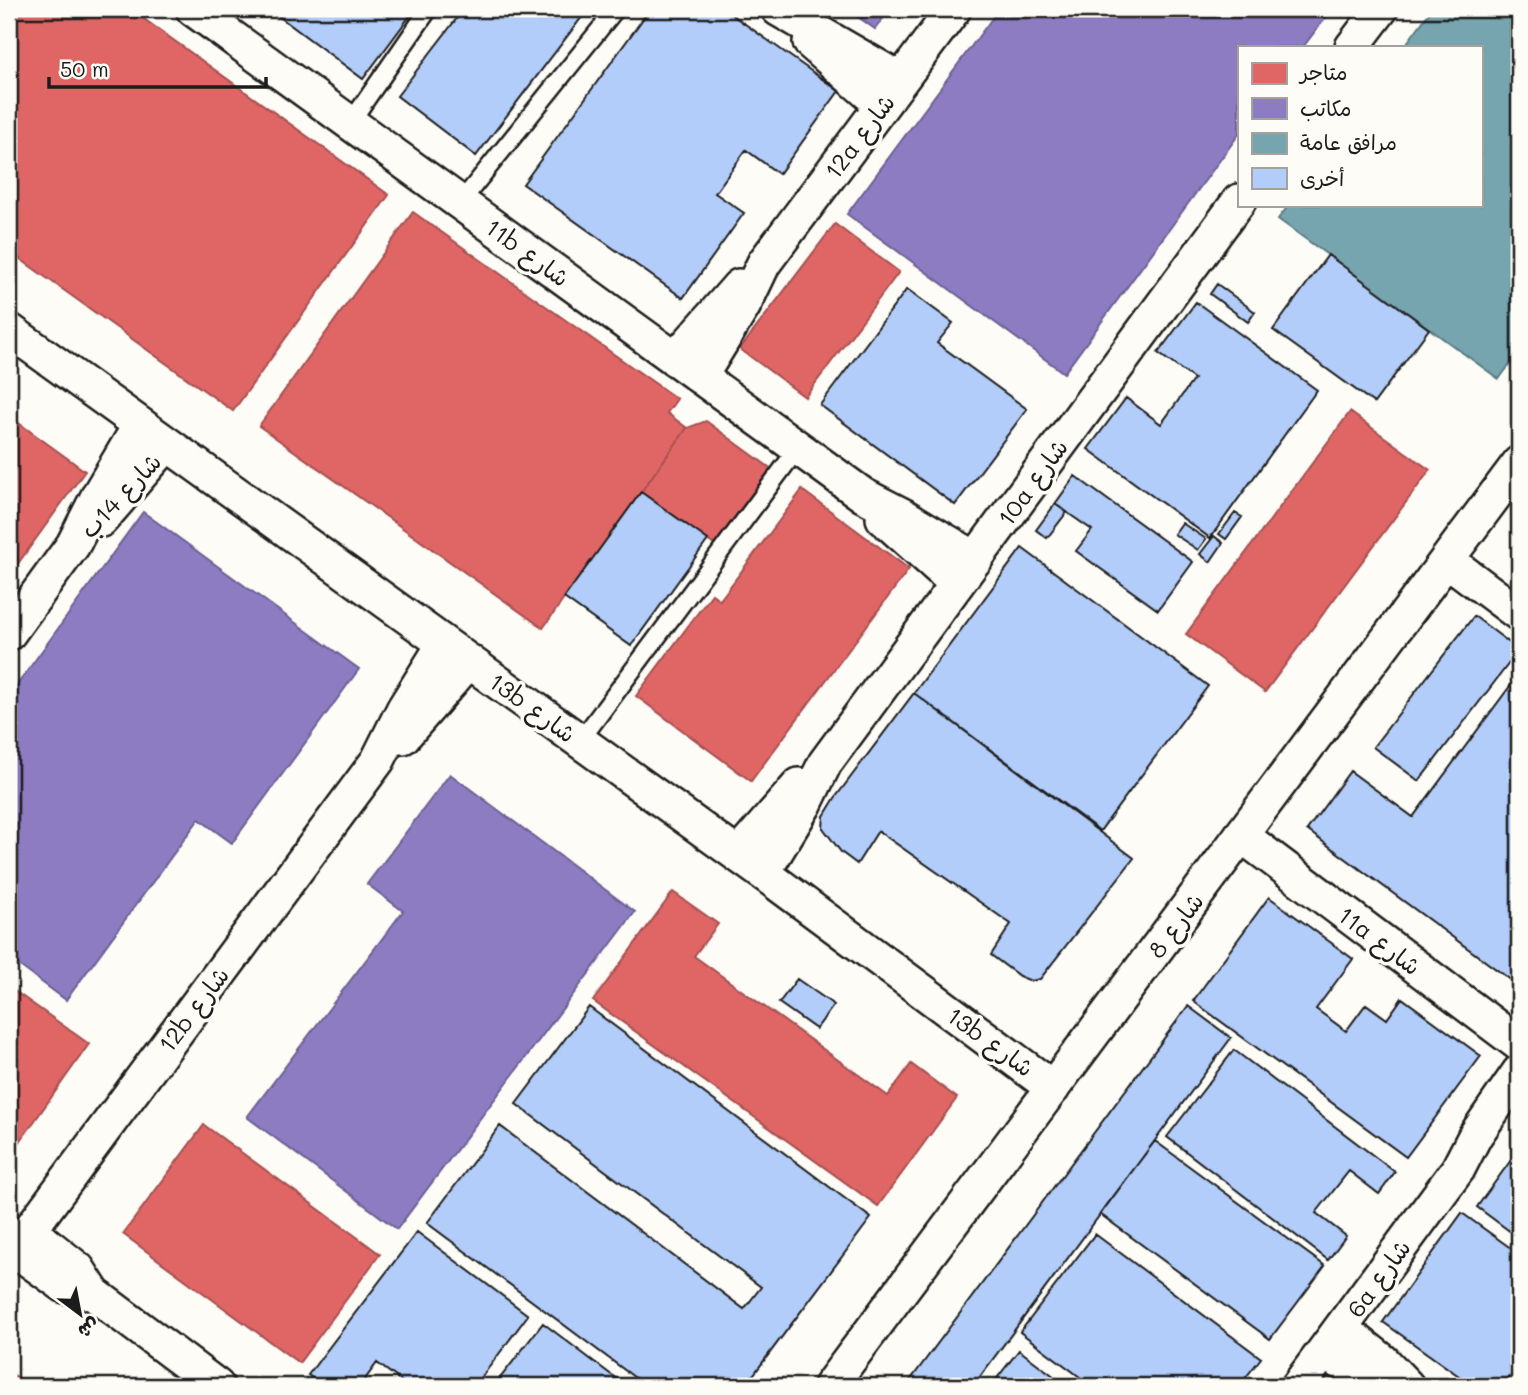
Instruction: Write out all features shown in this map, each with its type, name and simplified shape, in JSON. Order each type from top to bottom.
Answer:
[{"type":"street","name":"11b شارع","points":[[193,9],[863,495],[894,529],[966,571]]},
{"type":"street","name":"12a شارع","points":[[687,368],[730,295],[764,263],[954,9]]},
{"type":"street","points":[[1353,46],[1381,9]]},
{"type":"street","points":[[783,12],[818,50],[892,93]]},
{"type":"street","name":"10a شارع","points":[[750,864],[790,794],[825,763],[1238,202]]},
{"type":"street","name":"13b شارع","points":[[9,330],[750,864],[1054,1087]]},
{"type":"street","name":"شارع 14ب","points":[[9,633],[73,545],[99,494],[154,435]]},
{"type":"street","name":"شارع 8","points":[[831,1386],[1519,463]]},
{"type":"street","points":[[1447,560],[1519,614]]},
{"type":"street","name":"12b شارع","points":[[17,1246],[378,760],[421,719],[457,652]]},
{"type":"street","name":"11a شارع","points":[[1241,835],[1519,1044]]},
{"type":"street","name":"6a شارع","points":[[1458,1169],[1475,1136],[1519,1072]]},
{"type":"street","name":"6a شارع","points":[[1298,1386],[1458,1169],[1519,1106]]},
{"type":"street","points":[[17,1246],[65,1286],[94,1294],[217,1386]]},
{"type":"street","points":[[1332,1340],[1380,1386]]},
{"type":"street","points":[[1332,1340],[1383,1361],[1407,1386]]},
{"type":"lane","points":[[350,123],[429,9]]},
{"type":"lane","points":[[460,203],[616,9]]},
{"type":"lane","points":[[580,741],[799,449]]},
{"type":"building: متاجر","points":[[9,9],[130,9],[389,195],[233,411],[9,251]]},
{"type":"building: متاجر","points":[[413,212],[677,399],[667,413],[687,428],[543,628],[259,426]]},
{"type":"building: متاجر","points":[[835,224],[899,272],[805,397],[740,349]]},
{"type":"building: متاجر","points":[[1350,412],[1430,470],[1265,692],[1186,634]]},
{"type":"building: متاجر","points":[[9,416],[85,471],[9,576]]},
{"type":"building: متاجر","points":[[706,421],[773,470],[717,547],[641,492],[687,428]]},
{"type":"building: متاجر","points":[[802,490],[909,569],[751,781],[636,696],[712,594],[720,600]]},
{"type":"building: متاجر","points":[[673,892],[718,924],[694,956],[888,1096],[911,1064],[957,1098],[878,1206],[593,1001]]},
{"type":"building: متاجر","points":[[9,987],[89,1044],[9,1157]]},
{"type":"building: متاجر","points":[[204,1125],[380,1254],[299,1363],[123,1234]]},
{"type":"building: متاجر","points":[[14,1375],[30,1386],[9,1386]]},
{"type":"building: مكاتب","points":[[847,9],[890,9],[875,29]]},
{"type":"building: مكاتب","points":[[999,9],[1332,9],[1304,46],[1238,46],[1238,135],[1064,373],[847,214]]},
{"type":"building: مكاتب","points":[[143,512],[359,669],[232,843],[199,819],[66,1000],[9,958],[9,696]]},
{"type":"building: مكاتب","points":[[450,774],[635,912],[397,1229],[247,1117],[403,911],[367,884]]},
{"type":"building: مرافق عامة","points":[[1432,9],[1519,9],[1519,352],[1499,379],[1278,219],[1288,206],[1482,206],[1482,46],[1405,46]]},
{"type":"building: أخرى","points":[[269,9],[415,9],[363,79]]},
{"type":"building: أخرى","points":[[464,9],[588,9],[476,156],[397,96]]},
{"type":"building: أخرى","points":[[650,9],[724,9],[839,91],[779,174],[746,150],[715,193],[744,213],[683,298],[523,184]]},
{"type":"building: أخرى","points":[[1328,255],[1429,329],[1374,403],[1273,330]]},
{"type":"building: أخرى","points":[[1217,284],[1255,312],[1248,322],[1210,294]]},
{"type":"building: أخرى","points":[[907,289],[953,323],[937,343],[1027,409],[955,505],[820,405]]},
{"type":"building: أخرى","points":[[1196,302],[1317,390],[1210,538],[1088,449],[1126,398],[1161,424],[1194,379],[1158,353]]},
{"type":"building: أخرى","points":[[1075,476],[1193,562],[1158,610],[1076,551],[1092,530],[1055,504]]},
{"type":"building: أخرى","points":[[641,492],[708,540],[631,646],[564,598]]},
{"type":"building: أخرى","points":[[1055,504],[1067,512],[1047,538],[1036,530]]},
{"type":"building: أخرى","points":[[1235,513],[1242,517],[1226,539],[1219,534]]},
{"type":"building: أخرى","points":[[1182,523],[1206,539],[1198,550],[1174,534]]},
{"type":"building: أخرى","points":[[1214,536],[1223,543],[1210,562],[1200,554]]},
{"type":"building: أخرى","points":[[1022,548],[1208,686],[1100,831],[914,693]]},
{"type":"building: أخرى","points":[[1474,616],[1519,650],[1419,781],[1373,747]]},
{"type":"building: أخرى","points":[[1519,674],[1519,986],[1307,830],[1350,771],[1413,817]]},
{"type":"building: أخرى","points":[[914,693],[1134,858],[1040,979],[1031,981],[1019,976],[991,955],[1011,924],[878,831],[857,864],[841,852],[823,828],[824,816],[835,798]]},
{"type":"building: أخرى","points":[[1269,897],[1353,959],[1316,1009],[1346,1031],[1366,1004],[1387,1019],[1402,998],[1481,1056],[1406,1157],[1193,1001]]},
{"type":"building: أخرى","points":[[797,979],[834,1005],[816,1029],[779,1003]]},
{"type":"building: أخرى","points":[[1188,1006],[1231,1038],[973,1386],[906,1386]]},
{"type":"building: أخرى","points":[[589,1007],[871,1218],[745,1386],[646,1386],[427,1223],[500,1126],[744,1309],[761,1287],[516,1104]]},
{"type":"building: أخرى","points":[[1234,1050],[1395,1172],[1379,1194],[1349,1171],[1316,1213],[1346,1236],[1328,1260],[1167,1137]]},
{"type":"building: أخرى","points":[[1155,1141],[1325,1266],[1270,1339],[1100,1214]]},
{"type":"building: أخرى","points":[[1519,1149],[1519,1238],[1477,1207]]},
{"type":"building: أخرى","points":[[1462,1213],[1519,1254],[1519,1364],[1503,1386],[1473,1386],[1383,1322]]},
{"type":"building: أخرى","points":[[417,1232],[528,1315],[475,1386],[408,1386],[377,1363],[360,1386],[324,1386],[308,1375]]},
{"type":"building: أخرى","points":[[1095,1234],[1261,1358],[1239,1386],[1092,1386],[1020,1332]]},
{"type":"building: أخرى","points":[[543,1323],[626,1386],[494,1386]]},
{"type":"building: أخرى","points":[[1019,1350],[1067,1386],[991,1386]]}]
